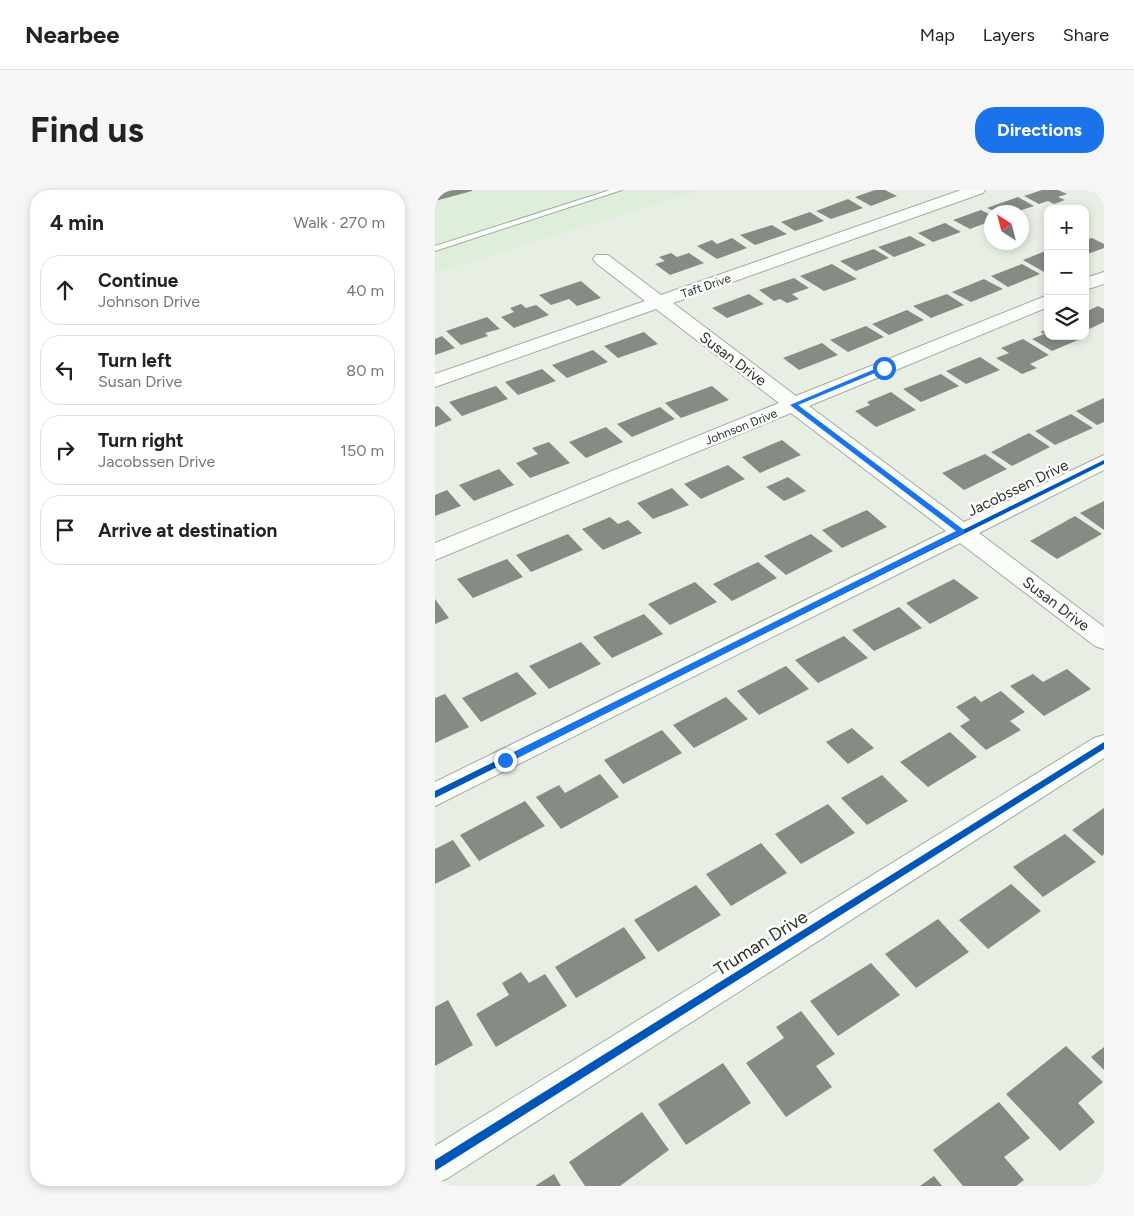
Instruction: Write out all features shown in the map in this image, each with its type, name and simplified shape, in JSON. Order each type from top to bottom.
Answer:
[{"type":"street","name":"Taft Drive","points":[[435,381],[977,190]]},
{"type":"street","name":"Susan Drive","points":[[602,259],[1104,640]]},
{"type":"street","points":[[1089,283],[1104,277]]},
{"type":"street","name":"Johnson Drive","points":[[435,552],[1044,302]]},
{"type":"street","name":"Jacobssen Drive","points":[[435,795],[1104,462]]},
{"type":"street","name":"Truman Drive","points":[[435,1166],[1104,745]]},
{"type":"lane","points":[[435,249],[618,190]]},
{"type":"shaded area","points":[[435,190],[702,190],[435,273]]},
{"type":"building","points":[[435,190],[472,190],[472,191],[435,201]]},
{"type":"building","points":[[875,190],[885,190],[897,196],[871,206],[855,197]]},
{"type":"building","points":[[1042,190],[1058,190],[1067,194],[1058,197],[1065,200],[1054,204],[1048,201],[1039,204],[1024,196]]},
{"type":"building","points":[[1018,197],[1034,206],[1029,208],[1029,205],[995,205]]},
{"type":"building","points":[[848,199],[863,208],[831,219],[816,211]]},
{"type":"building","points":[[981,210],[984,212],[984,224],[970,229],[953,220]]},
{"type":"building","points":[[810,212],[824,221],[795,231],[781,222]]},
{"type":"building","points":[[945,223],[961,232],[933,242],[918,233]]},
{"type":"building","points":[[772,225],[787,234],[755,245],[740,235]]},
{"type":"building","points":[[910,236],[926,245],[894,257],[878,247]]},
{"type":"building","points":[[732,238],[747,248],[717,259],[697,246],[712,240],[717,244]]},
{"type":"building","points":[[1092,238],[1104,244],[1104,248],[1089,254],[1089,239]]},
{"type":"building","points":[[874,249],[889,258],[856,271],[840,261]]},
{"type":"building","points":[[1044,252],[1044,272],[1023,260]]},
{"type":"building","points":[[671,253],[677,257],[689,253],[704,263],[670,275],[655,264],[665,261],[659,257]]},
{"type":"building","points":[[832,264],[857,279],[824,291],[800,276]]},
{"type":"building","points":[[1022,264],[1040,274],[1008,287],[991,276]]},
{"type":"building","points":[[794,278],[809,288],[792,294],[799,299],[787,303],[780,299],[774,301],[759,290]]},
{"type":"building","points":[[984,279],[1003,289],[971,302],[952,292]]},
{"type":"building","points":[[581,281],[601,298],[577,306],[569,299],[551,305],[539,295]]},
{"type":"building","points":[[749,294],[764,304],[727,318],[712,308]]},
{"type":"building","points":[[947,294],[964,305],[931,318],[913,306]]},
{"type":"building","points":[[521,304],[526,308],[536,305],[549,315],[514,328],[501,317],[514,312],[510,308]]},
{"type":"building","points":[[1098,306],[1104,309],[1104,322],[1089,329],[1089,310]]},
{"type":"building","points":[[907,310],[924,320],[889,335],[872,324]]},
{"type":"building","points":[[487,317],[500,329],[485,333],[488,336],[461,345],[446,331]]},
{"type":"building","points":[[866,326],[884,337],[848,352],[830,340]]},
{"type":"building","points":[[644,332],[658,344],[618,358],[604,346]]},
{"type":"building","points":[[1044,334],[1044,340],[1078,340],[1052,351],[1032,339]]},
{"type":"building","points":[[442,336],[455,348],[435,355],[435,339]]},
{"type":"building","points":[[1023,339],[1049,355],[1030,364],[1037,368],[1022,374],[996,358],[1009,353],[1001,348]]},
{"type":"building","points":[[822,343],[838,355],[799,370],[783,358]]},
{"type":"building","points":[[593,350],[608,362],[567,378],[552,365]]},
{"type":"building","points":[[980,357],[1000,370],[966,384],[946,371]]},
{"type":"building","points":[[542,369],[556,381],[518,395],[505,382]]},
{"type":"building","points":[[941,374],[959,386],[921,402],[903,389]]},
{"type":"building","points":[[496,386],[508,399],[462,416],[449,402]]},
{"type":"building","points":[[712,386],[729,400],[681,418],[665,403]]},
{"type":"building","points":[[891,392],[916,410],[876,427],[855,411],[870,405],[867,402]]},
{"type":"building","points":[[1104,398],[1104,422],[1097,425],[1076,411]]},
{"type":"building","points":[[438,406],[452,420],[435,427],[435,407]]},
{"type":"building","points":[[660,407],[675,419],[632,437],[617,424]]},
{"type":"building","points":[[1071,414],[1093,428],[1055,445],[1035,431]]},
{"type":"building","points":[[606,427],[623,442],[586,458],[569,442]]},
{"type":"building","points":[[1029,433],[1050,447],[1012,466],[991,452]]},
{"type":"building","points":[[782,440],[801,455],[760,473],[742,457]]},
{"type":"building","points":[[549,442],[570,463],[530,478],[516,463],[538,454],[532,448]]},
{"type":"building","points":[[985,454],[1007,469],[964,490],[942,473]]},
{"type":"building","points":[[728,465],[745,479],[701,499],[684,484]]},
{"type":"building","points":[[499,469],[514,485],[474,501],[459,485]]},
{"type":"building","points":[[788,477],[806,491],[784,501],[766,487]]},
{"type":"building","points":[[672,488],[689,505],[653,519],[637,503]]},
{"type":"building","points":[[447,490],[461,506],[435,516],[435,495]]},
{"type":"building","points":[[1104,501],[1104,530],[1080,513]]},
{"type":"building","points":[[867,510],[887,527],[842,548],[822,530]]},
{"type":"building","points":[[1075,516],[1102,534],[1057,559],[1030,541]]},
{"type":"building","points":[[610,517],[618,524],[628,520],[642,533],[603,550],[582,529]]},
{"type":"building","points":[[568,534],[583,550],[531,572],[516,555]]},
{"type":"building","points":[[811,534],[833,551],[786,575],[764,556]]},
{"type":"building","points":[[507,559],[523,577],[473,598],[457,579]]},
{"type":"building","points":[[758,562],[777,578],[732,601],[713,584]]},
{"type":"building","points":[[954,579],[979,598],[930,624],[906,603]]},
{"type":"building","points":[[695,582],[717,602],[670,625],[648,604]]},
{"type":"building","points":[[435,599],[449,618],[435,624]]},
{"type":"building","points":[[899,607],[922,628],[874,651],[852,630]]},
{"type":"building","points":[[644,614],[663,634],[612,658],[593,637]]},
{"type":"building","points":[[844,636],[868,658],[818,683],[795,660]]},
{"type":"building","points":[[581,642],[601,664],[549,689],[529,666]]},
{"type":"building","points":[[786,666],[809,689],[759,715],[737,691]]},
{"type":"building","points":[[1067,669],[1091,689],[1044,716],[1010,686],[1033,674],[1043,682]]},
{"type":"building","points":[[517,672],[537,694],[481,722],[462,698]]},
{"type":"building","points":[[1001,691],[1025,712],[1010,721],[1021,730],[986,750],[960,726],[970,720],[956,707],[975,696],[981,702]]},
{"type":"building","points":[[445,694],[469,727],[435,743],[435,698]]},
{"type":"building","points":[[726,697],[748,719],[694,748],[673,725]]},
{"type":"building","points":[[852,728],[874,748],[848,764],[826,742]]},
{"type":"building","points":[[662,730],[682,753],[623,784],[604,760]]},
{"type":"building","points":[[950,732],[977,757],[928,787],[900,762]]},
{"type":"building","points":[[600,774],[619,797],[561,829],[536,797],[559,785],[565,793]]},
{"type":"building","points":[[882,775],[908,801],[867,825],[841,798]]},
{"type":"building","points":[[525,801],[545,826],[479,861],[460,835]]},
{"type":"building","points":[[828,804],[855,833],[801,864],[775,834]]},
{"type":"building","points":[[1104,808],[1104,854],[1102,856],[1072,830]]},
{"type":"building","points":[[1065,834],[1096,862],[1043,897],[1013,867]]},
{"type":"building","points":[[453,840],[471,866],[435,884],[435,849]]},
{"type":"building","points":[[761,843],[787,873],[731,906],[706,874]]},
{"type":"building","points":[[1011,884],[1041,911],[988,949],[959,920]]},
{"type":"building","points":[[696,885],[721,915],[658,952],[634,920]]},
{"type":"building","points":[[938,919],[969,952],[916,988],[885,954]]},
{"type":"building","points":[[624,927],[646,958],[576,998],[555,967]]},
{"type":"building","points":[[871,963],[900,995],[838,1036],[810,1001]]},
{"type":"building","points":[[521,972],[529,983],[545,974],[567,1006],[496,1047],[476,1014],[509,995],[502,983]]},
{"type":"building","points":[[448,1000],[473,1045],[435,1066],[435,1007]]},
{"type":"building","points":[[801,1011],[835,1054],[816,1066],[832,1087],[786,1117],[746,1063],[784,1038],[776,1027]]},
{"type":"building","points":[[1066,1046],[1103,1082],[1078,1103],[1095,1122],[1060,1151],[1006,1094]]},
{"type":"building","points":[[1104,1047],[1104,1070],[1091,1057]]},
{"type":"building","points":[[723,1063],[751,1103],[686,1145],[658,1104]]},
{"type":"building","points":[[999,1102],[1030,1138],[1004,1157],[1024,1180],[1016,1186],[963,1186],[933,1150]]},
{"type":"building","points":[[642,1112],[669,1150],[620,1186],[585,1186],[569,1162]]},
{"type":"building","points":[[554,1174],[561,1186],[535,1186]]},
{"type":"building","points":[[934,1176],[942,1186],[920,1186]]},
{"type":"cycle path","points":[[435,795],[1104,462]]},
{"type":"cycle path","points":[[435,1166],[1104,745]]},
{"type":"route","points":[[505,760],[961,532],[794,405],[884,368]]}]
